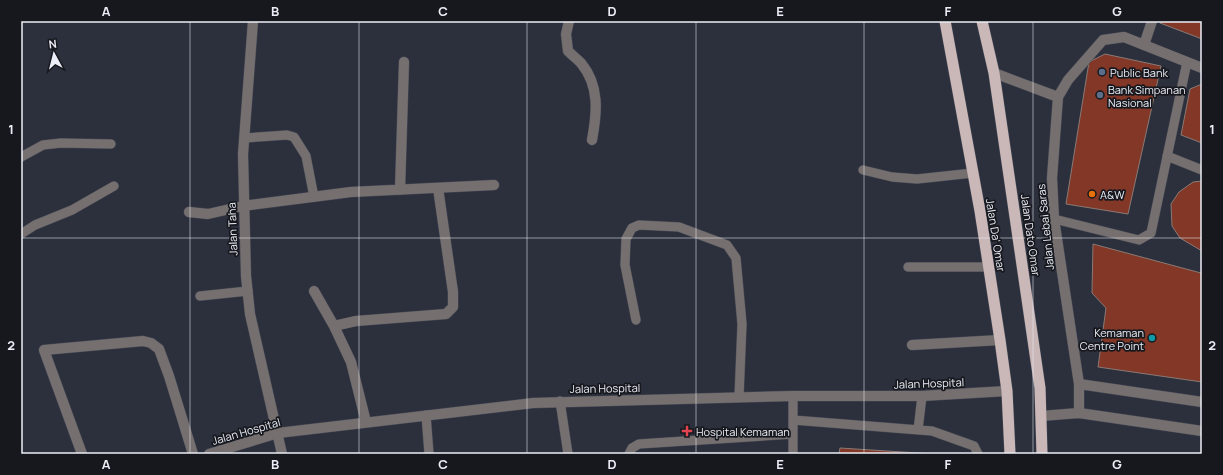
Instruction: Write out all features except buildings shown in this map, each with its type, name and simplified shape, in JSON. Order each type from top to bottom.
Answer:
[{"type":"highway","name":"Jalan Da' Omar","points":[[945,21],[973,173],[1000,340],[1007,391],[1010,454]]},
{"type":"highway","name":"Jalan Dato Omar","points":[[982,21],[994,73],[1040,388],[1042,454]]},
{"type":"street","name":"Jalan Taha","points":[[253,21],[244,138],[243,206],[248,291],[250,314],[282,454]]},
{"type":"street","points":[[570,21],[566,34],[568,51],[581,62],[592,80],[595,96],[597,112],[592,140]]},
{"type":"street","points":[[1144,45],[1152,21]]},
{"type":"street","name":"Jalan Lebai Saras","points":[[1079,413],[1079,384],[1054,219],[1052,178],[1058,98],[1068,80],[1103,40],[1124,37],[1202,68]]},
{"type":"street","points":[[400,190],[404,62]]},
{"type":"street","points":[[994,73],[1058,98]]},
{"type":"street","points":[[189,212],[208,214],[243,206],[351,192],[494,185]]},
{"type":"street","points":[[334,326],[356,321],[446,314],[453,307],[453,292],[438,188]]},
{"type":"street","points":[[314,291],[334,326],[350,362],[366,422]]},
{"type":"street","points":[[912,345],[1000,340]]},
{"type":"street","points":[[82,454],[44,350],[130,341],[151,343],[159,349],[193,454]]},
{"type":"street","points":[[1079,384],[1202,402]]},
{"type":"street","name":"Jalan Hospital","points":[[209,454],[278,433],[560,401],[793,396],[922,396],[1007,391]]},
{"type":"street","points":[[1041,416],[1079,413],[1202,431]]},
{"type":"lane","points":[[1054,219],[1139,240],[1145,238],[1151,233],[1186,62]]},
{"type":"lane","points":[[244,138],[287,135],[294,137],[306,156],[314,197]]},
{"type":"lane","points":[[21,157],[43,145],[61,143],[111,144]]},
{"type":"lane","points":[[1167,156],[1202,170]]},
{"type":"lane","points":[[864,170],[892,177],[917,180],[973,173]]},
{"type":"lane","points":[[21,234],[34,225],[72,210],[114,186]]},
{"type":"lane","points":[[636,320],[625,264],[626,239],[632,228],[639,225],[679,227],[727,245],[736,258],[742,324],[739,397]]},
{"type":"lane","points":[[908,267],[988,268]]},
{"type":"lane","points":[[200,296],[248,291]]},
{"type":"lane","points":[[793,396],[793,454]]},
{"type":"lane","points":[[918,430],[922,396]]},
{"type":"lane","points":[[560,401],[568,454]]},
{"type":"lane","points":[[426,415],[429,454]]},
{"type":"lane","points":[[793,420],[932,431],[974,446],[978,454]]},
{"type":"lane","points":[[629,454],[632,448],[639,444],[793,434]]},
{"type":"place","name":"Public Bank","points":[[1102,72]]},
{"type":"place","name":"Bank Simpanan Nasional","points":[[1100,95]]},
{"type":"place","name":"A&W","points":[[1092,194]]},
{"type":"place","name":"Kemaman Centre Point","points":[[1152,338]]},
{"type":"place","name":"Hospital Kemaman","points":[[687,431]]}]
